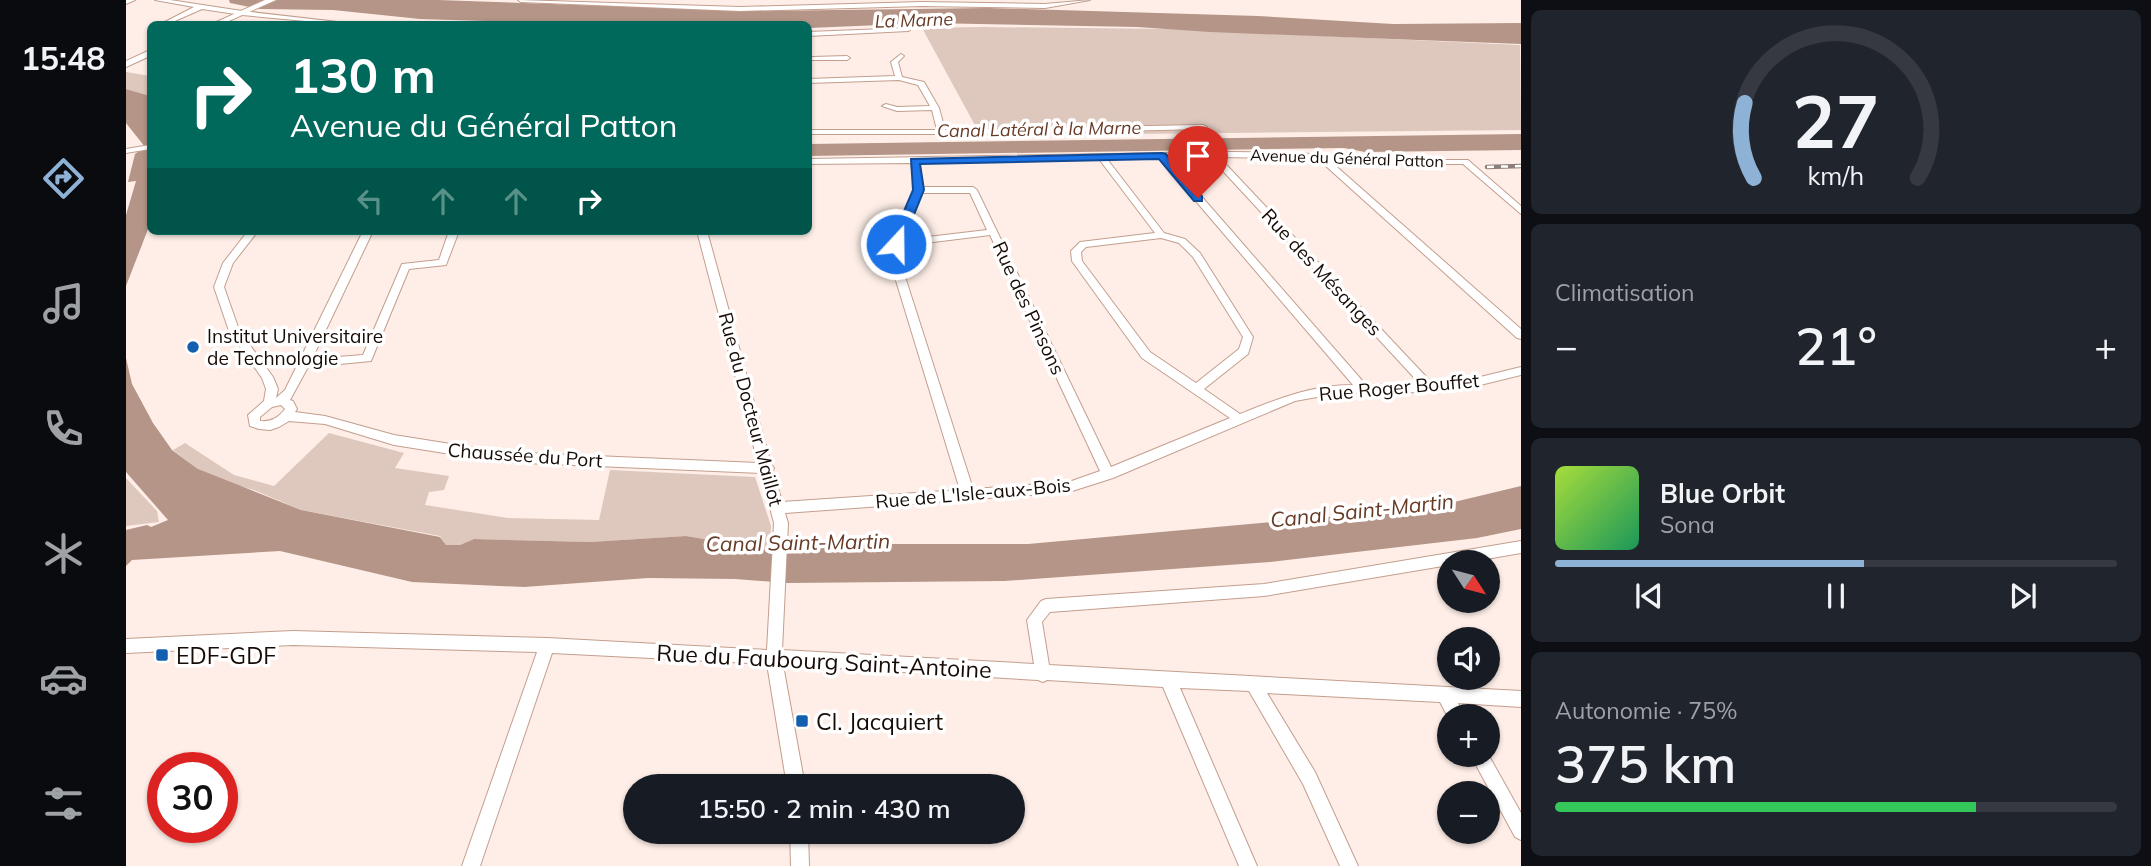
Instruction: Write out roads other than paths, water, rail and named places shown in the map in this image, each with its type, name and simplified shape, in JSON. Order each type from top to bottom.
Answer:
[{"type":"main road","points":[[223,21],[272,0]]},
{"type":"main road","points":[[128,63],[147,54]]},
{"type":"street","points":[[126,2],[132,0]]},
{"type":"street","points":[[158,0],[312,21]]},
{"type":"street","points":[[521,0],[740,9],[923,2],[1044,3],[1087,0]]},
{"type":"street","points":[[170,21],[200,7]]},
{"type":"street","points":[[282,21],[286,19]]},
{"type":"street","points":[[812,34],[908,29]]},
{"type":"street","points":[[899,78],[894,62],[901,56]]},
{"type":"street","points":[[812,58],[848,58]]},
{"type":"street","points":[[812,79],[899,78],[921,84],[935,108],[941,131]]},
{"type":"street","points":[[886,106],[898,109],[935,108]]},
{"type":"street","points":[[812,131],[1203,127]]},
{"type":"street","points":[[129,151],[147,148]]},
{"type":"street","name":"Avenue du Général Patton","points":[[812,162],[1213,155],[1320,157],[1376,162],[1465,162],[1521,211]]},
{"type":"street","name":"Rue des Mésanges","points":[[1213,155],[1430,388]]},
{"type":"street","points":[[1162,156],[1363,389]]},
{"type":"street","points":[[1320,157],[1521,335]]},
{"type":"street","points":[[1102,158],[1161,235]]},
{"type":"street","points":[[915,161],[919,190],[896,244],[895,261],[969,496]]},
{"type":"street","name":"Rue des Pinsons","points":[[919,190],[973,190],[1108,474]]},
{"type":"street","points":[[896,244],[992,232]]},
{"type":"street","points":[[250,235],[228,263],[219,287],[234,331],[272,388],[269,403],[282,401],[291,406],[287,416]]},
{"type":"street","points":[[282,401],[290,392],[366,235]]},
{"type":"street","points":[[304,363],[367,358],[405,266],[443,264],[453,235]]},
{"type":"street","name":"Rue du Docteur Maillot","points":[[703,235],[778,508],[781,523],[777,590]]},
{"type":"street","points":[[1195,390],[1244,351],[1248,337],[1197,255],[1182,241],[1161,235],[1083,244],[1076,251],[1077,261],[1146,355],[1195,390],[1239,419]]},
{"type":"street","name":"Rue Roger Bouffet","points":[[1239,419],[1293,397],[1339,389],[1430,388],[1472,383],[1521,371]]},
{"type":"street","name":"Chaussée du Port","points":[[269,403],[254,415],[253,419],[257,425],[269,426],[287,416],[325,420],[395,440],[501,457],[768,468]]},
{"type":"street","name":"Rue de L'Isle-aux-Bois","points":[[778,508],[1069,487],[1108,474],[1239,419]]},
{"type":"street","points":[[1042,674],[1034,620],[1046,606],[1264,590],[1521,547]]},
{"type":"street","points":[[777,590],[774,657],[794,774]]},
{"type":"street","name":"Rue du Faubourg Saint-Antoine","points":[[126,646],[293,638],[547,645],[1521,699]]},
{"type":"street","points":[[471,866],[547,645]]},
{"type":"street","points":[[1169,681],[1248,866]]},
{"type":"street","points":[[1254,684],[1309,778],[1349,866]]},
{"type":"street","points":[[1444,694],[1449,704]]},
{"type":"street","points":[[1485,767],[1521,831]]},
{"type":"street","points":[[799,844],[800,866]]},
{"type":"water","name":"La Marne","points":[[229,0],[438,0],[754,11],[988,8],[1258,16],[1393,24],[1521,23],[1521,44],[1137,27],[928,23],[812,28],[812,21],[420,19],[333,10],[260,9],[230,3]]},
{"type":"water","points":[[126,89],[147,95],[147,232],[126,286],[126,215],[136,181],[128,182],[135,154],[145,147],[126,123]]},
{"type":"water","points":[[1521,134],[1521,150],[1365,152],[1344,148],[812,156],[812,144]]},
{"type":"water","points":[[126,358],[132,384],[153,423],[172,450],[198,469],[301,510],[440,537],[446,545],[460,545],[474,539],[590,542],[686,536],[770,550],[856,544],[1028,544],[1429,508],[1521,486],[1521,529],[1477,538],[1270,562],[1004,581],[787,583],[735,579],[648,578],[524,587],[412,582],[280,551],[132,560],[126,566],[126,530],[147,525],[151,527],[168,520],[126,472]]},
{"type":"railway","points":[[1487,167],[1521,166]]},
{"type":"place","name":"Institut Universitaire de Technologie","points":[[193,347]]},
{"type":"place","name":"EDF-GDF","points":[[162,655]]},
{"type":"place","name":"Cl. Jacquiert","points":[[802,721]]},
{"type":"water label","name":"Canal Latéral à la Marne","points":[[1039,129]]},
{"type":"water label","name":"Canal Saint-Martin","points":[[1362,510]]},
{"type":"water label","name":"Canal Saint-Martin","points":[[798,542]]}]
